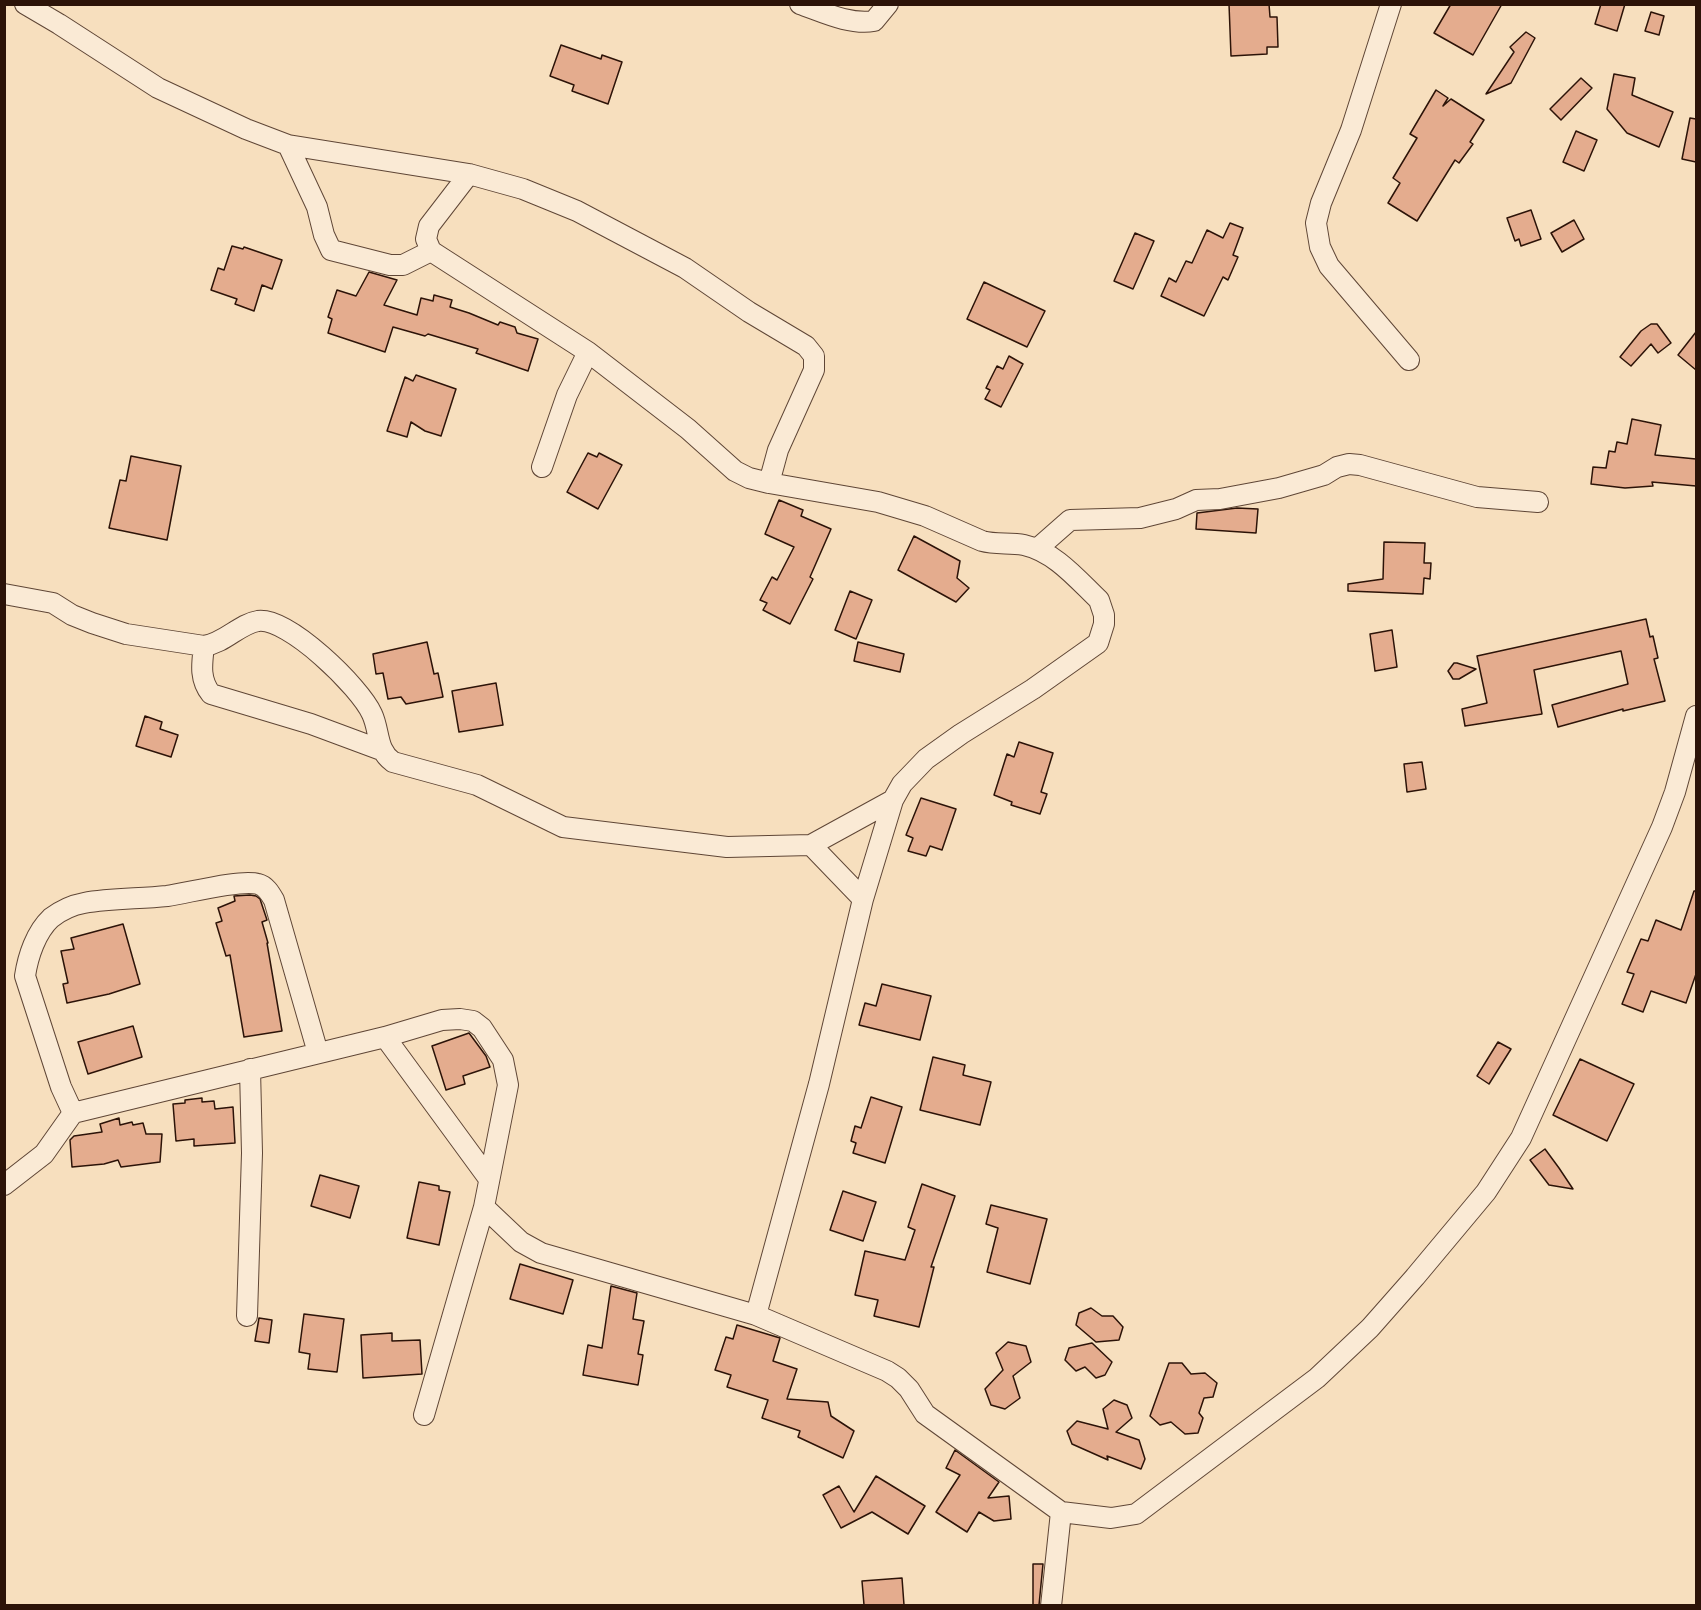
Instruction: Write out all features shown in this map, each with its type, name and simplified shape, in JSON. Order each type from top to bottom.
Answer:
[{"type":"street","points":[[25,4],[158,88],[246,129],[288,145],[469,174],[523,189],[577,211],[685,268],[812,351],[814,370],[778,450],[769,483]]},
{"type":"street","points":[[800,4],[854,22],[864,23],[874,21],[888,4]]},
{"type":"street","points":[[1391,4],[1351,130],[1321,203],[1317,223],[1320,247],[1329,266],[1409,360]]},
{"type":"street","points":[[288,145],[317,207],[324,235],[331,250],[390,265],[403,265],[430,251]]},
{"type":"street","points":[[469,174],[429,226],[426,239],[430,251],[588,352],[688,429],[735,471],[749,478],[769,483],[878,502],[925,516],[982,542],[1016,544],[1037,549],[1054,558],[1099,600],[1104,615],[1104,624],[1098,644],[926,759],[902,784],[893,800],[863,899],[819,1084],[756,1315]]},
{"type":"street","points":[[542,467],[567,395],[588,352]]},
{"type":"street","points":[[1037,549],[1070,520],[1140,518],[1176,509],[1196,500],[1220,499],[1279,488],[1324,475],[1337,467],[1349,464],[1477,497],[1538,502]]},
{"type":"street","points":[[4,594],[53,603],[72,615],[126,634],[204,645],[214,645],[257,621],[280,625],[299,636],[338,672],[363,700],[371,712],[381,750],[393,762],[477,785],[563,827],[727,848],[811,845],[893,800]]},
{"type":"street","points":[[204,645],[202,671],[205,686],[211,694],[311,724],[381,750]]},
{"type":"street","points":[[484,1207],[521,1242],[541,1252],[756,1315],[861,1359],[898,1378],[909,1389],[925,1414],[1061,1512],[1111,1518],[1136,1514],[1317,1378],[1370,1328],[1486,1192],[1521,1138],[1646,862],[1675,792],[1696,716]]},
{"type":"street","points":[[811,845],[863,899]]},
{"type":"street","points":[[73,1113],[61,1087],[25,976],[27,961],[35,942],[50,919],[64,910],[83,903],[168,896],[243,883],[259,884],[268,890],[274,900],[318,1053]]},
{"type":"street","points":[[4,1185],[44,1154],[73,1113],[385,1037],[442,1020],[473,1021],[482,1028],[503,1060],[508,1085],[484,1207],[424,1415]]},
{"type":"street","points":[[385,1037],[489,1179]]},
{"type":"street","points":[[247,1316],[252,1153],[250,1069]]},
{"type":"street","points":[[1051,1605],[1061,1512]]},
{"type":"building","points":[[1229,4],[1269,4],[1270,17],[1277,17],[1278,47],[1267,47],[1267,54],[1231,56]]},
{"type":"building","points":[[1451,4],[1502,4],[1473,55],[1434,33]]},
{"type":"building","points":[[1601,4],[1625,4],[1617,31],[1595,24]]},
{"type":"building","points":[[1651,12],[1664,16],[1659,35],[1645,31]]},
{"type":"building","points":[[1526,32],[1535,38],[1511,83],[1486,94],[1514,52],[1510,47]]},
{"type":"building","points":[[561,45],[601,59],[602,55],[622,62],[608,104],[572,91],[574,85],[550,76]]},
{"type":"building","points":[[1614,74],[1635,78],[1632,95],[1673,112],[1659,147],[1627,133],[1607,109]]},
{"type":"building","points":[[1581,78],[1592,88],[1561,120],[1550,109]]},
{"type":"building","points":[[1436,90],[1448,98],[1443,106],[1451,99],[1484,120],[1470,142],[1473,144],[1459,163],[1455,160],[1417,221],[1388,203],[1400,183],[1393,178],[1417,138],[1410,134]]},
{"type":"building","points":[[1690,118],[1696,119],[1696,162],[1682,159]]},
{"type":"building","points":[[1576,131],[1597,140],[1584,171],[1563,162]]},
{"type":"building","points":[[1531,210],[1541,239],[1521,246],[1519,239],[1515,241],[1507,218]]},
{"type":"building","points":[[1574,220],[1584,239],[1562,252],[1551,233]]},
{"type":"building","points":[[1230,223],[1243,228],[1233,255],[1238,257],[1228,280],[1223,277],[1204,316],[1161,296],[1169,278],[1176,282],[1186,261],[1192,263],[1207,230],[1223,238]]},
{"type":"building","points":[[1135,233],[1154,241],[1133,289],[1114,281]]},
{"type":"building","points":[[232,246],[243,249],[244,247],[282,260],[272,289],[262,285],[254,311],[235,304],[237,299],[211,290],[218,268],[224,270]]},
{"type":"building","points":[[369,272],[397,280],[384,305],[417,315],[421,298],[433,301],[434,295],[452,300],[450,307],[498,325],[500,322],[515,327],[517,333],[538,339],[528,371],[476,353],[478,349],[428,334],[425,336],[393,327],[385,352],[328,333],[332,319],[328,317],[337,290],[356,296]]},
{"type":"building","points":[[984,282],[1045,311],[1027,347],[967,319]]},
{"type":"building","points":[[1651,324],[1657,324],[1671,343],[1658,353],[1651,344],[1631,366],[1620,357],[1641,331]]},
{"type":"building","points":[[1696,332],[1696,370],[1678,355]]},
{"type":"building","points":[[1009,356],[1023,364],[1001,407],[985,399],[990,390],[986,388],[997,366],[1003,369]]},
{"type":"building","points":[[416,375],[456,389],[441,436],[425,431],[411,422],[407,437],[387,431],[405,377],[413,381]]},
{"type":"building","points":[[1632,419],[1661,425],[1655,455],[1696,459],[1696,486],[1652,482],[1653,486],[1625,488],[1591,484],[1593,467],[1606,468],[1609,451],[1615,452],[1617,442],[1627,444]]},
{"type":"building","points":[[588,453],[597,457],[599,453],[622,465],[598,509],[567,492]]},
{"type":"building","points":[[131,456],[181,466],[167,540],[109,528],[120,480],[126,481]]},
{"type":"building","points":[[779,500],[803,510],[801,516],[831,529],[810,577],[813,579],[790,624],[763,610],[767,603],[760,600],[772,577],[777,580],[794,547],[765,534]]},
{"type":"building","points":[[1237,508],[1258,509],[1256,533],[1196,529],[1197,513]]},
{"type":"building","points":[[914,536],[960,561],[957,578],[969,588],[956,602],[898,570]]},
{"type":"building","points":[[1384,542],[1425,543],[1424,563],[1431,563],[1430,579],[1424,578],[1423,594],[1348,591],[1348,584],[1383,579]]},
{"type":"building","points":[[850,591],[872,600],[856,639],[835,630]]},
{"type":"building","points":[[1646,619],[1650,637],[1653,636],[1658,658],[1654,659],[1665,701],[1623,711],[1623,709],[1558,727],[1552,705],[1628,684],[1621,651],[1534,670],[1542,714],[1465,726],[1462,709],[1487,703],[1477,656]]},
{"type":"building","points":[[1392,630],[1397,667],[1375,671],[1370,634]]},
{"type":"building","points":[[427,642],[434,674],[438,673],[443,697],[406,704],[401,697],[388,699],[383,673],[376,674],[373,654]]},
{"type":"building","points":[[858,642],[904,654],[900,672],[854,661]]},
{"type":"building","points":[[1454,663],[1476,669],[1459,679],[1453,679],[1448,671]]},
{"type":"building","points":[[496,683],[503,725],[459,732],[452,691]]},
{"type":"building","points":[[145,716],[162,722],[160,729],[178,735],[171,757],[136,746]]},
{"type":"building","points":[[1019,742],[1053,753],[1041,792],[1047,794],[1040,814],[1011,805],[1012,802],[994,795],[1007,754],[1014,757]]},
{"type":"building","points":[[1422,762],[1426,789],[1407,792],[1404,764]]},
{"type":"building","points":[[921,798],[956,809],[942,850],[930,846],[926,856],[908,851],[913,838],[906,835]]},
{"type":"building","points":[[1694,891],[1696,891],[1696,974],[1686,1003],[1651,991],[1643,1012],[1622,1004],[1634,974],[1627,972],[1641,939],[1648,941],[1656,920],[1681,930]]},
{"type":"building","points":[[250,895],[260,899],[267,920],[262,922],[268,943],[282,1031],[244,1037],[230,955],[226,956],[216,923],[222,921],[218,908],[235,901],[234,896]]},
{"type":"building","points":[[123,924],[140,984],[109,994],[67,1003],[63,984],[68,983],[61,951],[74,949],[71,938]]},
{"type":"building","points":[[882,984],[931,996],[920,1040],[859,1025],[865,1003],[876,1006]]},
{"type":"building","points":[[133,1026],[142,1057],[88,1074],[78,1042]]},
{"type":"building","points":[[469,1033],[486,1056],[490,1067],[463,1076],[465,1084],[446,1090],[432,1046]]},
{"type":"building","points":[[1498,1042],[1511,1049],[1489,1084],[1477,1076]]},
{"type":"building","points":[[933,1057],[965,1065],[963,1075],[991,1082],[980,1125],[920,1110]]},
{"type":"building","points":[[1580,1059],[1634,1084],[1607,1141],[1553,1115]]},
{"type":"building","points":[[871,1097],[902,1107],[885,1163],[853,1153],[856,1143],[851,1141],[855,1126],[861,1128]]},
{"type":"building","points":[[202,1098],[202,1102],[214,1101],[215,1109],[233,1107],[235,1143],[194,1146],[194,1139],[176,1141],[173,1104]]},
{"type":"building","points":[[119,1118],[120,1125],[132,1122],[133,1125],[143,1123],[146,1134],[162,1134],[160,1162],[121,1167],[118,1160],[104,1164],[72,1167],[70,1140],[74,1136],[102,1132],[100,1124]]},
{"type":"building","points":[[1545,1149],[1573,1189],[1549,1185],[1530,1160]]},
{"type":"building","points":[[320,1175],[359,1186],[350,1218],[311,1206]]},
{"type":"building","points":[[419,1182],[439,1186],[439,1190],[450,1192],[439,1245],[407,1238]]},
{"type":"building","points":[[922,1184],[955,1196],[931,1267],[934,1267],[919,1327],[874,1316],[878,1300],[855,1295],[865,1251],[905,1260],[915,1230],[908,1227]]},
{"type":"building","points":[[843,1191],[876,1202],[863,1241],[830,1230]]},
{"type":"building","points":[[991,1205],[1047,1219],[1030,1284],[987,1272],[998,1228],[986,1224]]},
{"type":"building","points":[[520,1264],[573,1280],[563,1314],[510,1299]]},
{"type":"building","points":[[611,1286],[637,1293],[633,1319],[644,1321],[638,1354],[643,1355],[638,1385],[583,1375],[588,1345],[602,1348]]},
{"type":"building","points":[[1091,1308],[1102,1316],[1113,1316],[1123,1327],[1119,1340],[1096,1342],[1076,1325],[1079,1313]]},
{"type":"building","points":[[304,1314],[344,1319],[337,1372],[308,1369],[310,1354],[299,1352]]},
{"type":"building","points":[[259,1318],[272,1320],[269,1343],[255,1341]]},
{"type":"building","points":[[737,1325],[780,1338],[773,1361],[797,1369],[787,1399],[828,1402],[831,1416],[854,1431],[843,1458],[798,1437],[800,1431],[762,1418],[768,1400],[727,1387],[731,1375],[715,1370],[726,1337],[733,1339]]},
{"type":"building","points":[[392,1333],[392,1341],[420,1340],[422,1374],[363,1378],[361,1335]]},
{"type":"building","points":[[1008,1342],[1026,1346],[1031,1362],[1013,1376],[1020,1398],[1005,1409],[991,1405],[985,1389],[1003,1370],[996,1353]]},
{"type":"building","points":[[1092,1343],[1112,1362],[1105,1375],[1096,1378],[1085,1367],[1076,1371],[1065,1360],[1069,1348]]},
{"type":"building","points":[[1169,1363],[1182,1363],[1191,1374],[1205,1373],[1217,1383],[1213,1397],[1204,1398],[1199,1413],[1203,1418],[1198,1433],[1185,1434],[1171,1422],[1160,1425],[1150,1416]]},
{"type":"building","points":[[1114,1400],[1127,1405],[1132,1418],[1116,1432],[1139,1440],[1145,1459],[1141,1469],[1107,1456],[1108,1460],[1072,1444],[1067,1431],[1077,1421],[1108,1429],[1103,1409]]},
{"type":"building","points":[[955,1450],[999,1482],[988,1498],[1009,1496],[1011,1519],[994,1521],[979,1512],[967,1532],[936,1512],[960,1475],[946,1468]]},
{"type":"building","points":[[876,1476],[925,1506],[908,1534],[872,1512],[841,1528],[823,1495],[839,1486],[854,1512]]},
{"type":"building","points":[[1033,1564],[1043,1564],[1039,1605],[1033,1605]]},
{"type":"building","points":[[902,1578],[904,1605],[864,1605],[862,1581]]}]
